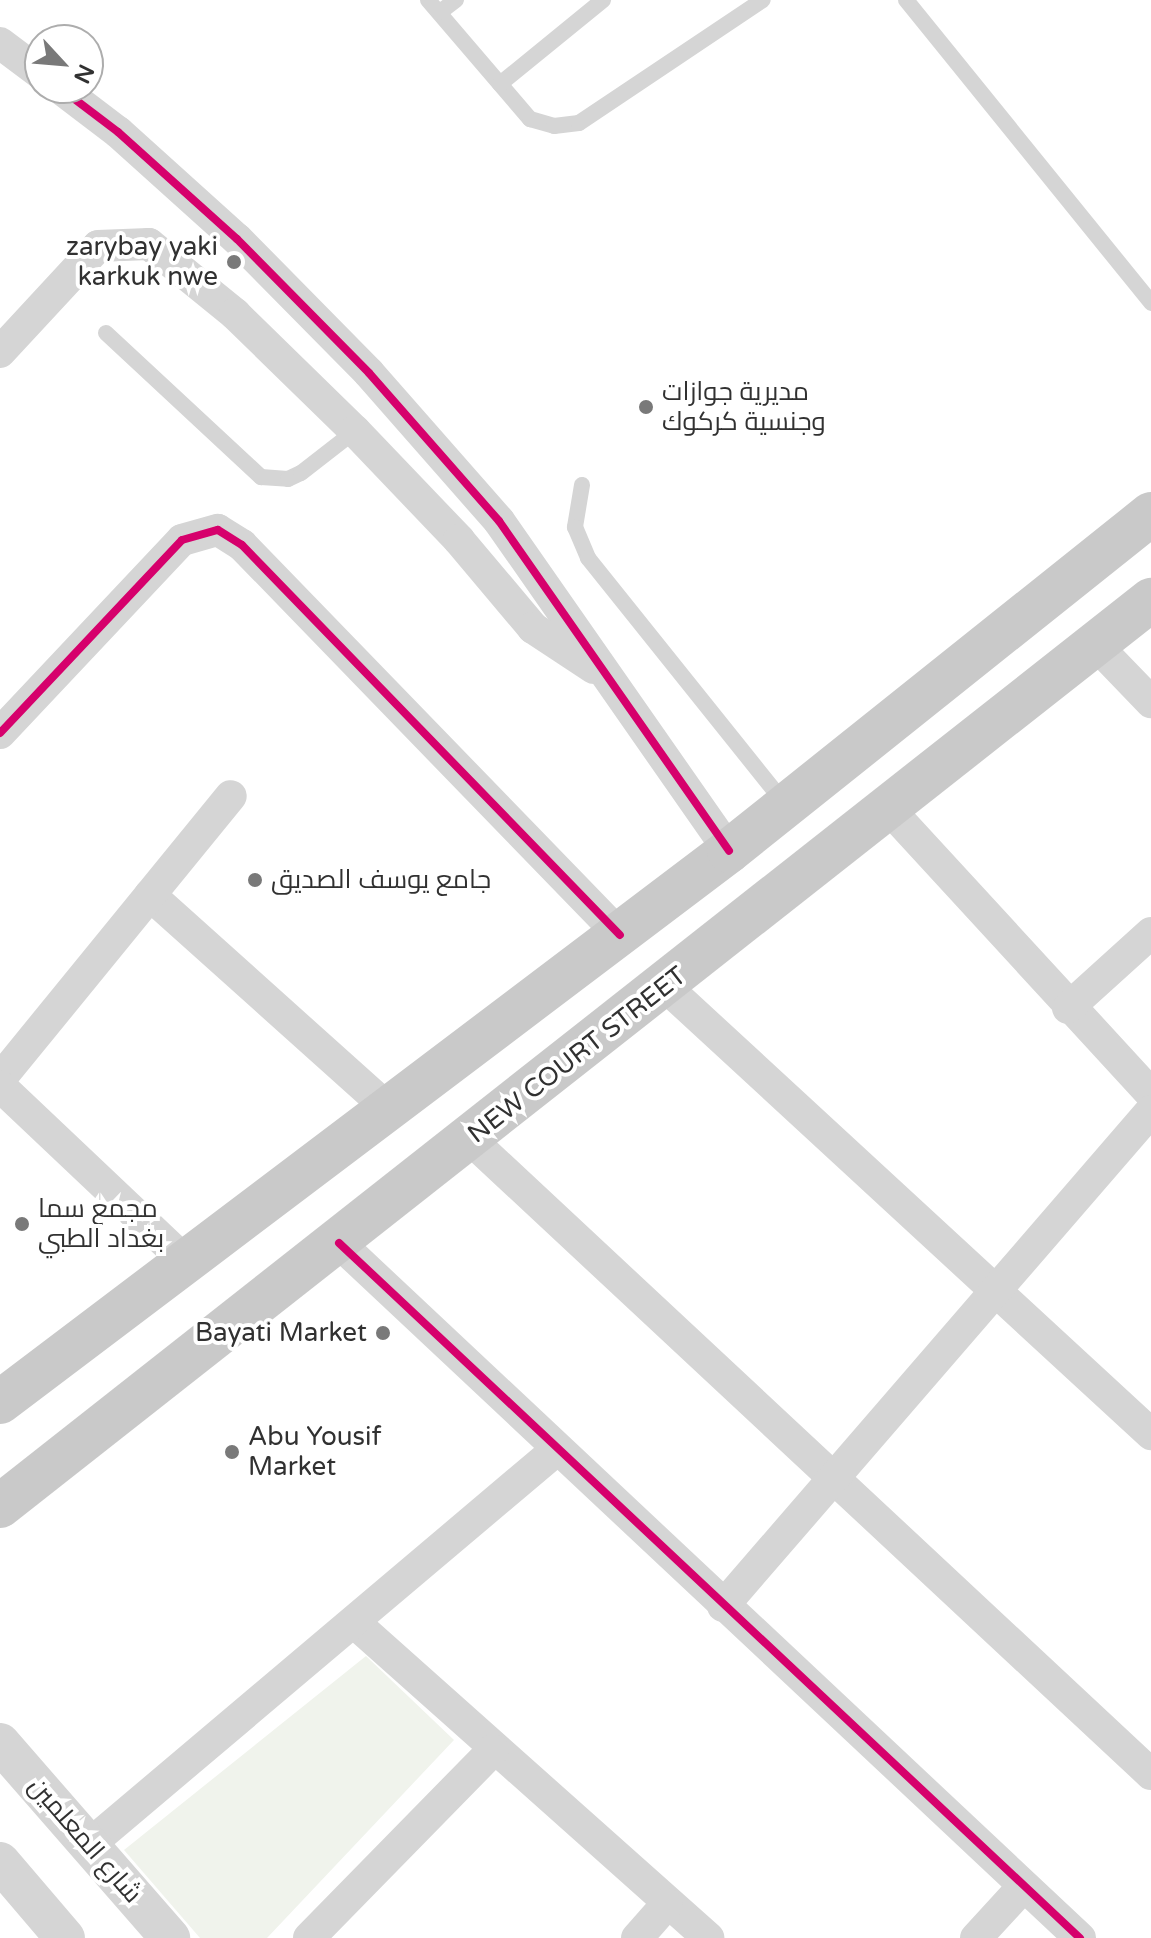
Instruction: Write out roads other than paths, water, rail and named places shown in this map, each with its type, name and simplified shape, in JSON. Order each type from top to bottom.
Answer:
[{"type":"main road","points":[[0,1402],[386,1107],[729,851],[1151,514]]},
{"type":"main road","name":"NEW COURT STREET","points":[[0,1506],[666,987],[1151,600]]},
{"type":"street","points":[[0,43],[24,61]]},
{"type":"street","points":[[81,104],[118,132],[237,239],[369,373],[499,521],[729,851]]},
{"type":"street","points":[[0,352],[98,246],[149,244],[235,314],[355,431],[459,540],[533,628],[611,679]]},
{"type":"street","points":[[0,733],[182,540],[218,530],[242,545],[620,935]]},
{"type":"street","points":[[1095,644],[1151,702]]},
{"type":"street","points":[[0,1079],[231,796]]},
{"type":"street","points":[[890,810],[1068,1008],[1151,1094]]},
{"type":"street","points":[[150,895],[386,1107]]},
{"type":"street","points":[[1068,1008],[1151,933]]},
{"type":"street","points":[[666,987],[1151,1434]]},
{"type":"street","points":[[0,1086],[184,1260]]},
{"type":"street","points":[[723,1606],[1151,1111]]},
{"type":"street","points":[[470,1139],[831,1480],[1151,1774]]},
{"type":"street","points":[[339,1243],[555,1451],[1022,1888],[1080,1938]]},
{"type":"street","points":[[90,1844],[356,1624],[555,1451]]},
{"type":"street","points":[[356,1624],[493,1750],[708,1938]]},
{"type":"street","name":"شارع المعلمين","points":[[0,1743],[170,1938]]},
{"type":"street","points":[[309,1938],[493,1750]]},
{"type":"street","points":[[0,1862],[65,1938]]},
{"type":"street","points":[[976,1938],[1022,1888]]},
{"type":"street","points":[[637,1938],[667,1904]]},
{"type":"lane","points":[[456,0],[434,6],[530,119],[554,126],[579,123],[763,0]]},
{"type":"lane","points":[[500,84],[603,0]]},
{"type":"lane","points":[[906,0],[1151,303]]},
{"type":"lane","points":[[106,333],[261,477],[288,479],[301,473],[355,431]]},
{"type":"lane","points":[[582,485],[575,527],[588,558],[785,805]]},
{"type":"place","name":"zarybay yaki karkuk nwe","points":[[234,262]]},
{"type":"place","name":"مديرية جوازات وجنسية كركوك","points":[[646,407]]},
{"type":"place","name":"جامع يوسف الصديق","points":[[255,880]]},
{"type":"place","name":"مجمع سما بغداد الطبي","points":[[22,1224]]},
{"type":"place","name":"Bayati Market","points":[[383,1333]]},
{"type":"place","name":"Abu Yousif Market","points":[[232,1452]]}]
